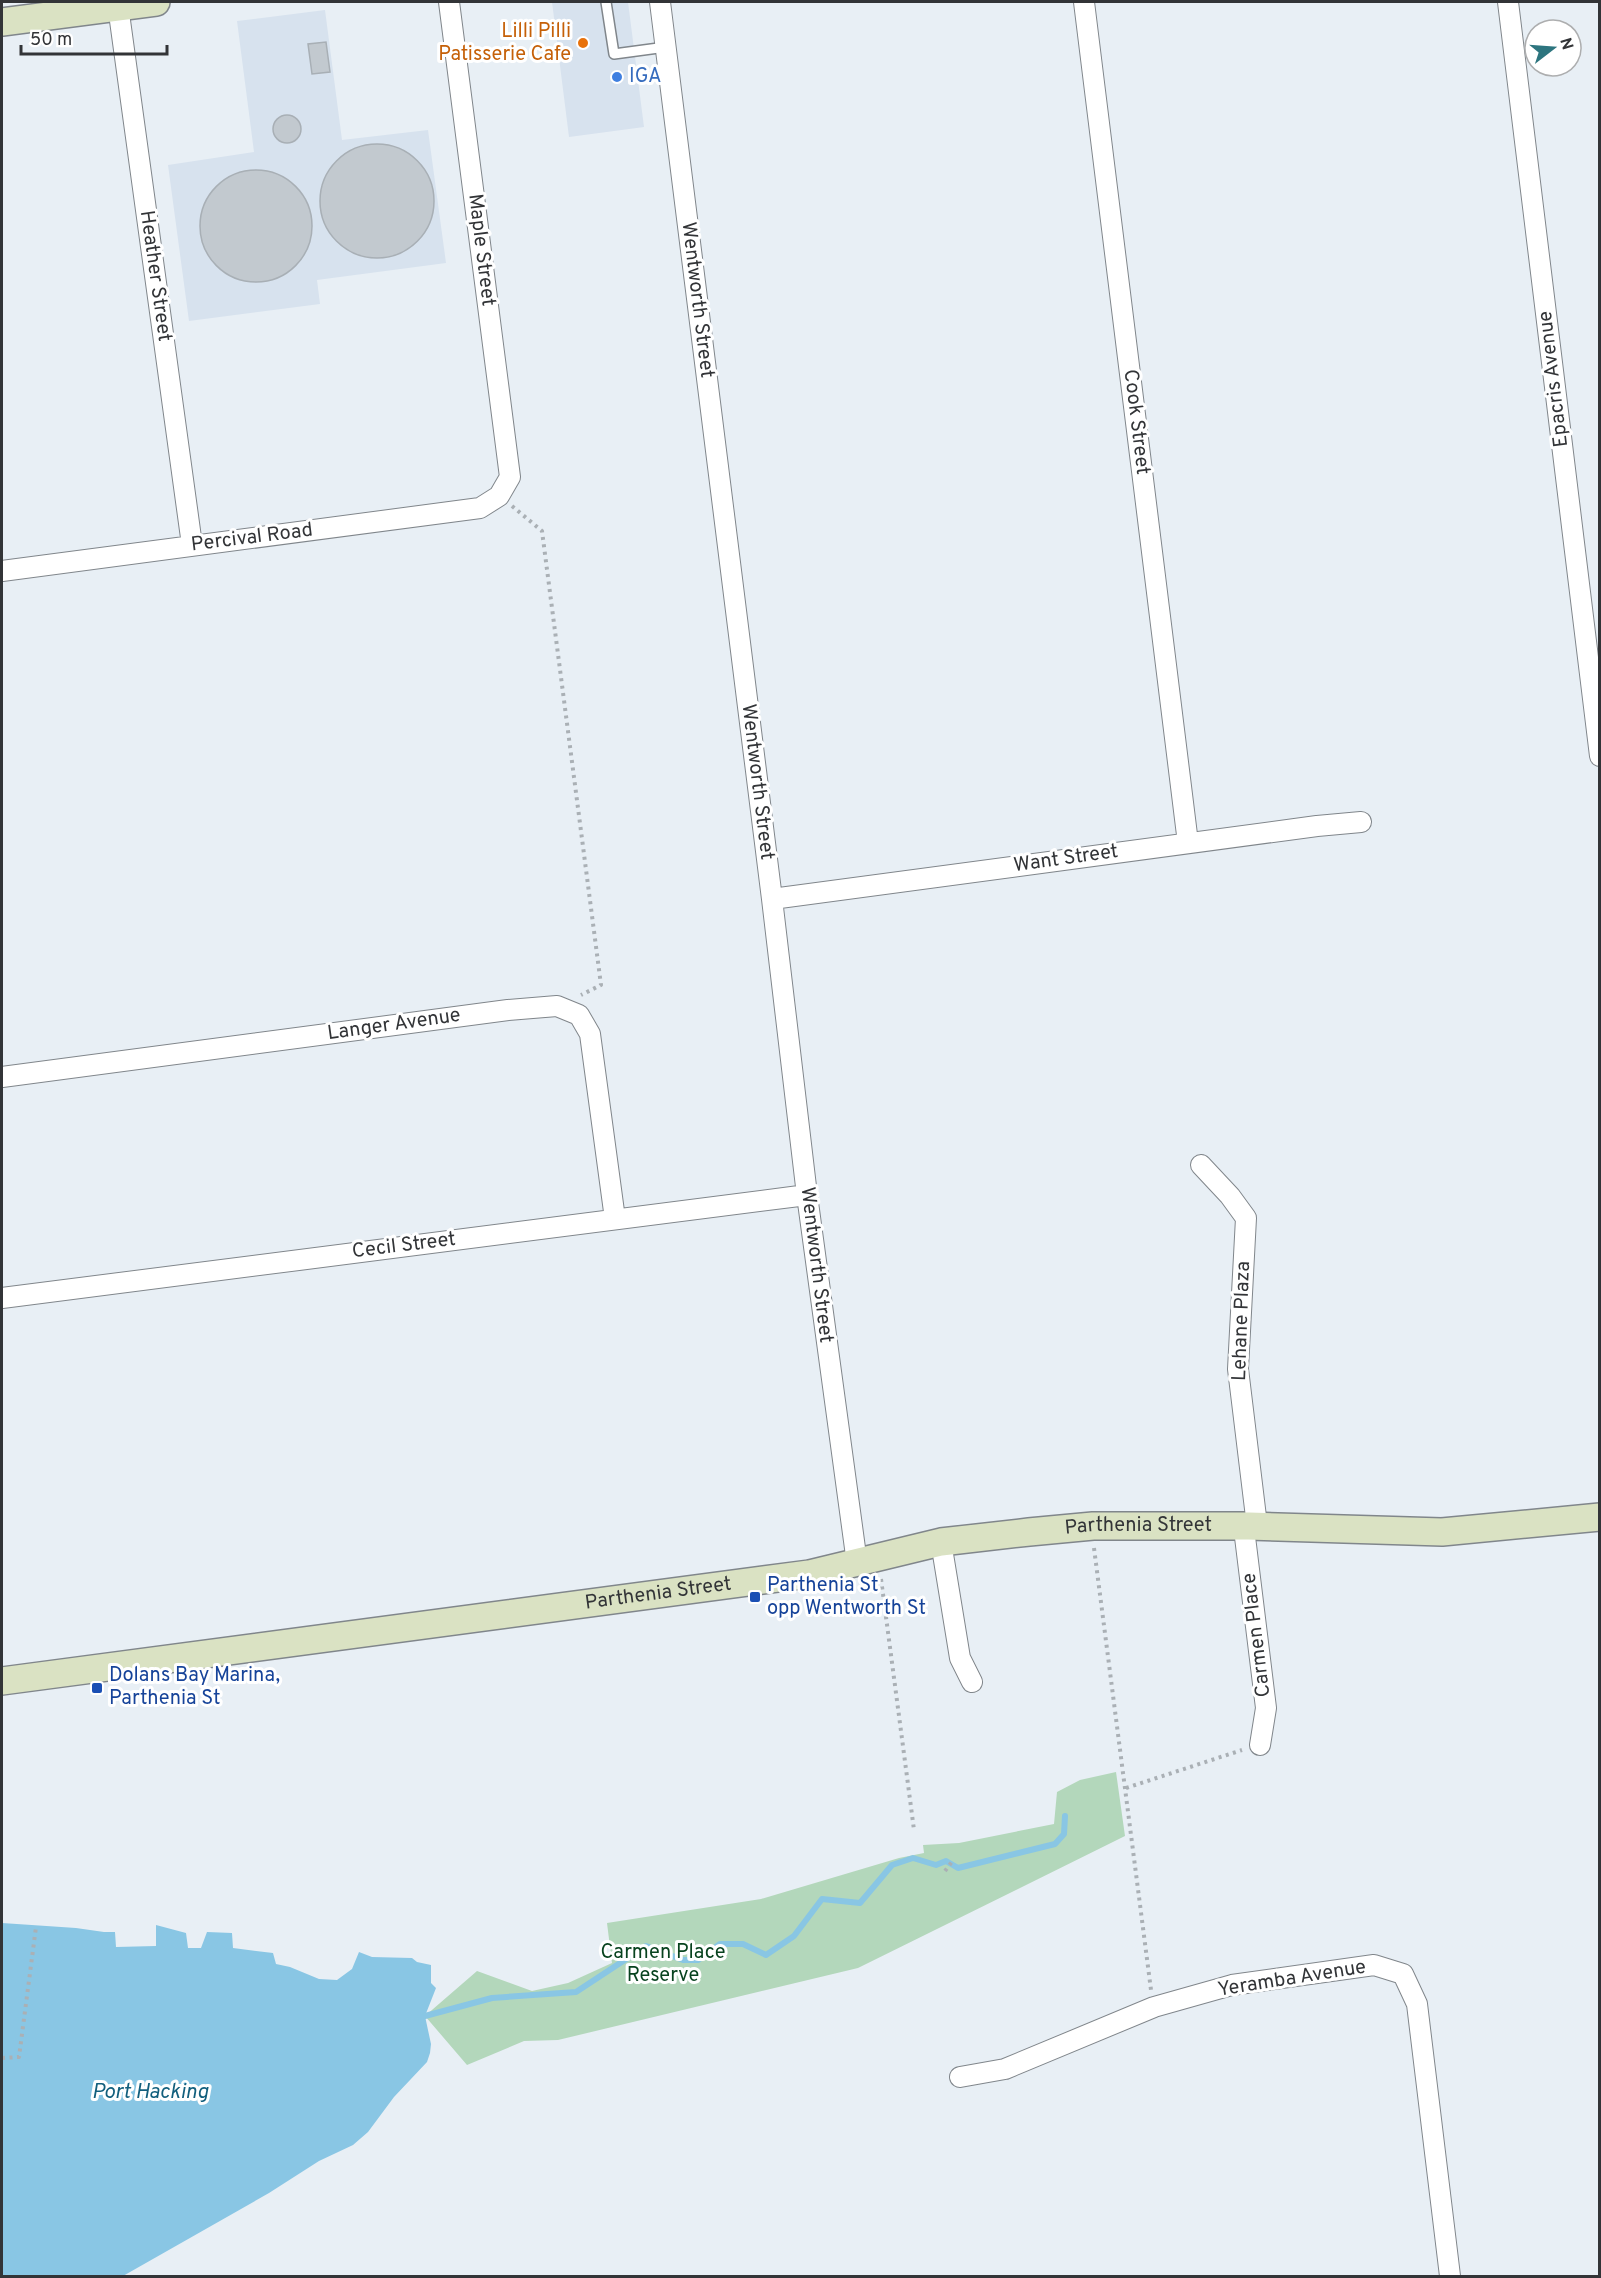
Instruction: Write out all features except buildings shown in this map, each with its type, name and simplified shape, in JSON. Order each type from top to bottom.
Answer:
[{"type":"street","points":[[2,21],[156,2]]},
{"type":"street","name":"Maple Street","points":[[449,2],[510,477],[499,496]]},
{"type":"street","name":"Wentworth Street","points":[[660,2],[807,1195],[867,1561]]},
{"type":"street","name":"Cook Street","points":[[1084,2],[1188,843]]},
{"type":"street","name":"Epacris Avenue","points":[[1509,2],[1599,756]]},
{"type":"street","name":"Heather Street","points":[[118,6],[192,545]]},
{"type":"street","name":"Percival Road","points":[[2,571],[480,508],[499,496]]},
{"type":"street","name":"Want Street","points":[[772,898],[1361,822]]},
{"type":"street","points":[[557,1006],[579,1015],[590,1034],[615,1219]]},
{"type":"street","name":"Langer Avenue","points":[[2,1077],[508,1010],[557,1006]]},
{"type":"street","name":"Lehane Plaza","points":[[1201,1165],[1230,1196],[1246,1218],[1238,1369],[1256,1517],[1249,1526]]},
{"type":"street","name":"Cecil Street","points":[[2,1298],[807,1195]]},
{"type":"street","name":"Parthenia Street","points":[[2,1681],[808,1574],[941,1542],[1092,1526],[1249,1526],[1442,1532],[1599,1517]]},
{"type":"street","name":"Carmen Place","points":[[1249,1526],[1245,1538],[1266,1708],[1260,1745]]},
{"type":"street","points":[[941,1542],[960,1659],[972,1682]]},
{"type":"street","name":"Yeramba Avenue","points":[[960,2077],[1005,2069],[1154,2007],[1232,1985],[1374,1965],[1403,1974],[1417,2004],[1450,2277]]},
{"type":"lane","points":[[606,2],[614,54],[666,47]]},
{"type":"path","points":[[499,496],[542,531],[602,985],[557,1006]]},
{"type":"path","points":[[1092,1526],[1154,2007]]},
{"type":"path","points":[[867,1561],[914,1830]]},
{"type":"path","points":[[1126,1788],[1228,1753],[1260,1745]]},
{"type":"path","points":[[945,1871],[954,1859]]},
{"type":"path","points":[[2,2058],[19,2057],[36,1927]]},
{"type":"shaded area","points":[[552,2],[628,2],[644,127],[569,137]]},
{"type":"shaded area","points":[[325,10],[342,140],[428,130],[446,263],[317,280],[320,304],[189,321],[168,165],[254,152],[237,21]]},
{"type":"green space","name":"Carmen Place Reserve","points":[[1116,1772],[1125,1836],[858,1968],[558,2040],[524,2041],[467,2065],[425,2016],[477,1971],[532,1991],[568,1983],[612,1963],[607,1923],[761,1899],[899,1858],[924,1853],[923,1845],[959,1843],[1054,1824],[1057,1792],[1080,1780]]},
{"type":"water","name":"Port Hacking","points":[[2,1923],[115,1932],[116,1947],[156,1946],[156,1925],[186,1933],[188,1948],[201,1948],[207,1932],[232,1933],[233,1948],[273,1953],[276,1964],[319,1979],[337,1980],[352,1969],[359,1952],[372,1957],[412,1958],[417,1962],[431,1965],[431,1983],[436,1988],[425,2016],[431,2044],[430,2053],[427,2062],[394,2097],[368,2132],[353,2145],[319,2161],[269,2193],[123,2276],[2,2276]]},
{"type":"waterway","points":[[425,2016],[492,1998],[576,1992],[646,1946],[683,1960],[698,1960],[720,1944],[743,1944],[766,1955],[794,1936],[822,1899],[860,1903],[892,1865],[913,1858],[936,1865],[946,1861],[958,1868],[1055,1844],[1064,1834],[1065,1816]]},
{"type":"place","name":"Lilli Pilli Patisserie Cafe","points":[[583,43]]},
{"type":"place","name":"IGA","points":[[617,77]]},
{"type":"place","name":"Parthenia St opp Wentworth St","points":[[755,1597]]},
{"type":"place","name":"Dolans Bay Marina, Parthenia St","points":[[97,1688]]}]
